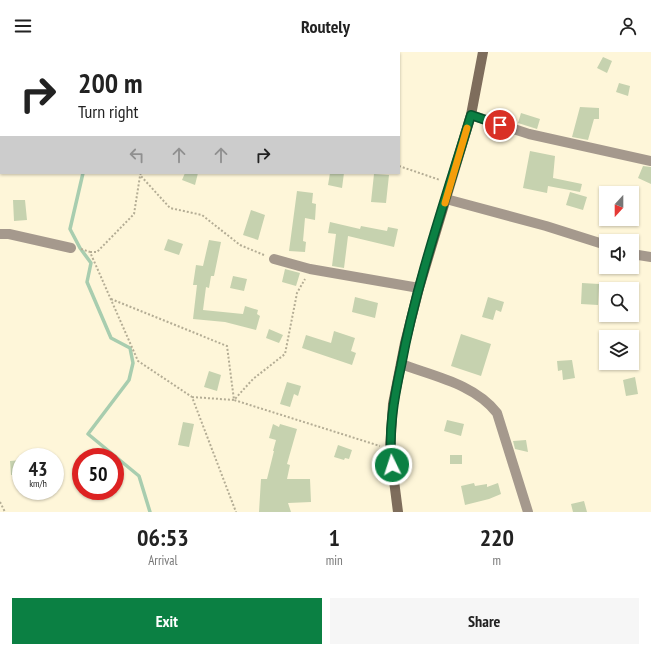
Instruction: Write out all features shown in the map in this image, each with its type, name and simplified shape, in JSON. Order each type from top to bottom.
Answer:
[{"type":"main road","points":[[398,512],[390,449],[393,404],[419,288],[471,115],[483,52]]},
{"type":"street","points":[[471,115],[529,134],[651,161]]},
{"type":"street","points":[[446,199],[546,226],[599,244]]},
{"type":"street","points":[[0,234],[9,234],[71,248]]},
{"type":"street","points":[[639,255],[651,258]]},
{"type":"street","points":[[274,259],[310,270],[419,288]]},
{"type":"street","points":[[401,364],[464,387],[488,401],[497,413],[528,512]]},
{"type":"path","points":[[400,166],[450,184]]},
{"type":"path","points":[[71,248],[80,248],[90,252],[97,252],[134,214],[140,174]]},
{"type":"path","points":[[140,174],[170,208],[202,215],[240,245],[274,259]]},
{"type":"path","points":[[90,252],[138,361],[192,397],[234,400],[390,449]]},
{"type":"path","points":[[234,400],[253,379],[285,354],[297,293],[310,270]]},
{"type":"path","points":[[111,298],[227,346],[234,400]]},
{"type":"path","points":[[192,397],[236,512]]},
{"type":"path","points":[[0,502],[5,512]]},
{"type":"building","points":[[603,57],[612,61],[607,73],[597,68]]},
{"type":"building","points":[[619,83],[630,86],[628,96],[616,92]]},
{"type":"building","points":[[580,107],[599,108],[599,119],[594,119],[588,140],[572,137]]},
{"type":"building","points":[[521,113],[540,119],[537,129],[518,123]]},
{"type":"building","points":[[530,151],[555,156],[553,178],[582,184],[580,192],[548,186],[547,193],[523,188]]},
{"type":"building","points":[[643,166],[651,167],[651,184],[638,178]]},
{"type":"building","points":[[185,174],[198,174],[195,185],[182,180]]},
{"type":"building","points":[[330,174],[344,174],[342,188],[328,185]]},
{"type":"building","points":[[374,174],[389,175],[386,203],[371,202]]},
{"type":"building","points":[[297,191],[313,193],[312,203],[316,204],[315,220],[305,218],[303,241],[306,242],[305,252],[289,251]]},
{"type":"building","points":[[570,192],[587,197],[583,210],[566,205]]},
{"type":"building","points":[[13,200],[25,200],[27,220],[14,221]]},
{"type":"building","points":[[251,210],[265,215],[258,240],[243,235]]},
{"type":"building","points":[[330,222],[360,229],[361,226],[387,231],[388,227],[398,229],[394,247],[348,236],[344,268],[332,266],[336,234],[328,233]]},
{"type":"building","points":[[168,239],[183,244],[179,255],[164,250]]},
{"type":"building","points":[[209,240],[221,242],[214,276],[211,276],[209,288],[206,287],[203,310],[243,314],[245,306],[258,310],[257,314],[260,316],[256,330],[225,322],[193,319],[197,285],[193,285],[196,265],[203,266]]},
{"type":"building","points":[[285,269],[300,273],[296,286],[282,282]]},
{"type":"building","points":[[233,276],[247,279],[244,291],[230,288]]},
{"type":"building","points":[[582,283],[599,284],[598,305],[581,304]]},
{"type":"building","points":[[355,297],[378,303],[375,318],[352,312]]},
{"type":"building","points":[[488,297],[504,302],[501,312],[496,310],[493,320],[482,317]]},
{"type":"building","points":[[269,329],[283,335],[279,343],[266,338]]},
{"type":"building","points":[[334,331],[355,338],[351,351],[356,353],[352,365],[302,348],[306,335],[331,343]]},
{"type":"building","points":[[461,334],[491,344],[481,376],[451,366]]},
{"type":"building","points":[[572,360],[575,378],[563,380],[562,370],[558,371],[557,361]]},
{"type":"building","points":[[209,371],[221,375],[217,391],[204,387]]},
{"type":"building","points":[[635,377],[638,394],[626,396],[623,380]]},
{"type":"building","points":[[287,382],[301,386],[298,396],[294,394],[290,407],[280,404]]},
{"type":"building","points":[[447,420],[464,424],[461,436],[444,431]]},
{"type":"building","points":[[183,422],[194,424],[189,447],[178,445]]},
{"type":"building","points":[[273,424],[279,427],[280,424],[297,429],[287,464],[290,465],[287,479],[310,479],[311,502],[288,503],[291,512],[259,512],[261,479],[267,479],[276,440],[269,438]]},
{"type":"building","points":[[526,440],[528,452],[515,449],[513,441]]},
{"type":"building","points":[[338,445],[352,450],[349,459],[345,458],[344,460],[334,457]]},
{"type":"building","points":[[450,455],[462,455],[462,464],[450,464]]},
{"type":"building","points":[[10,461],[12,461],[12,475],[11,475]]},
{"type":"building","points":[[474,483],[475,486],[487,484],[487,487],[498,483],[501,494],[489,499],[465,505],[461,486]]},
{"type":"building","points":[[584,501],[587,512],[573,512],[571,504]]},
{"type":"waterway","points":[[83,174],[70,229],[80,248],[91,263],[87,282],[111,338],[130,348],[133,363],[129,380],[88,434],[139,476],[150,512]]},
{"type":"slow traffic","points":[[445,203],[467,128]]},
{"type":"route","points":[[392,465],[390,449],[393,404],[405,343],[419,288],[471,115],[500,125]]}]
